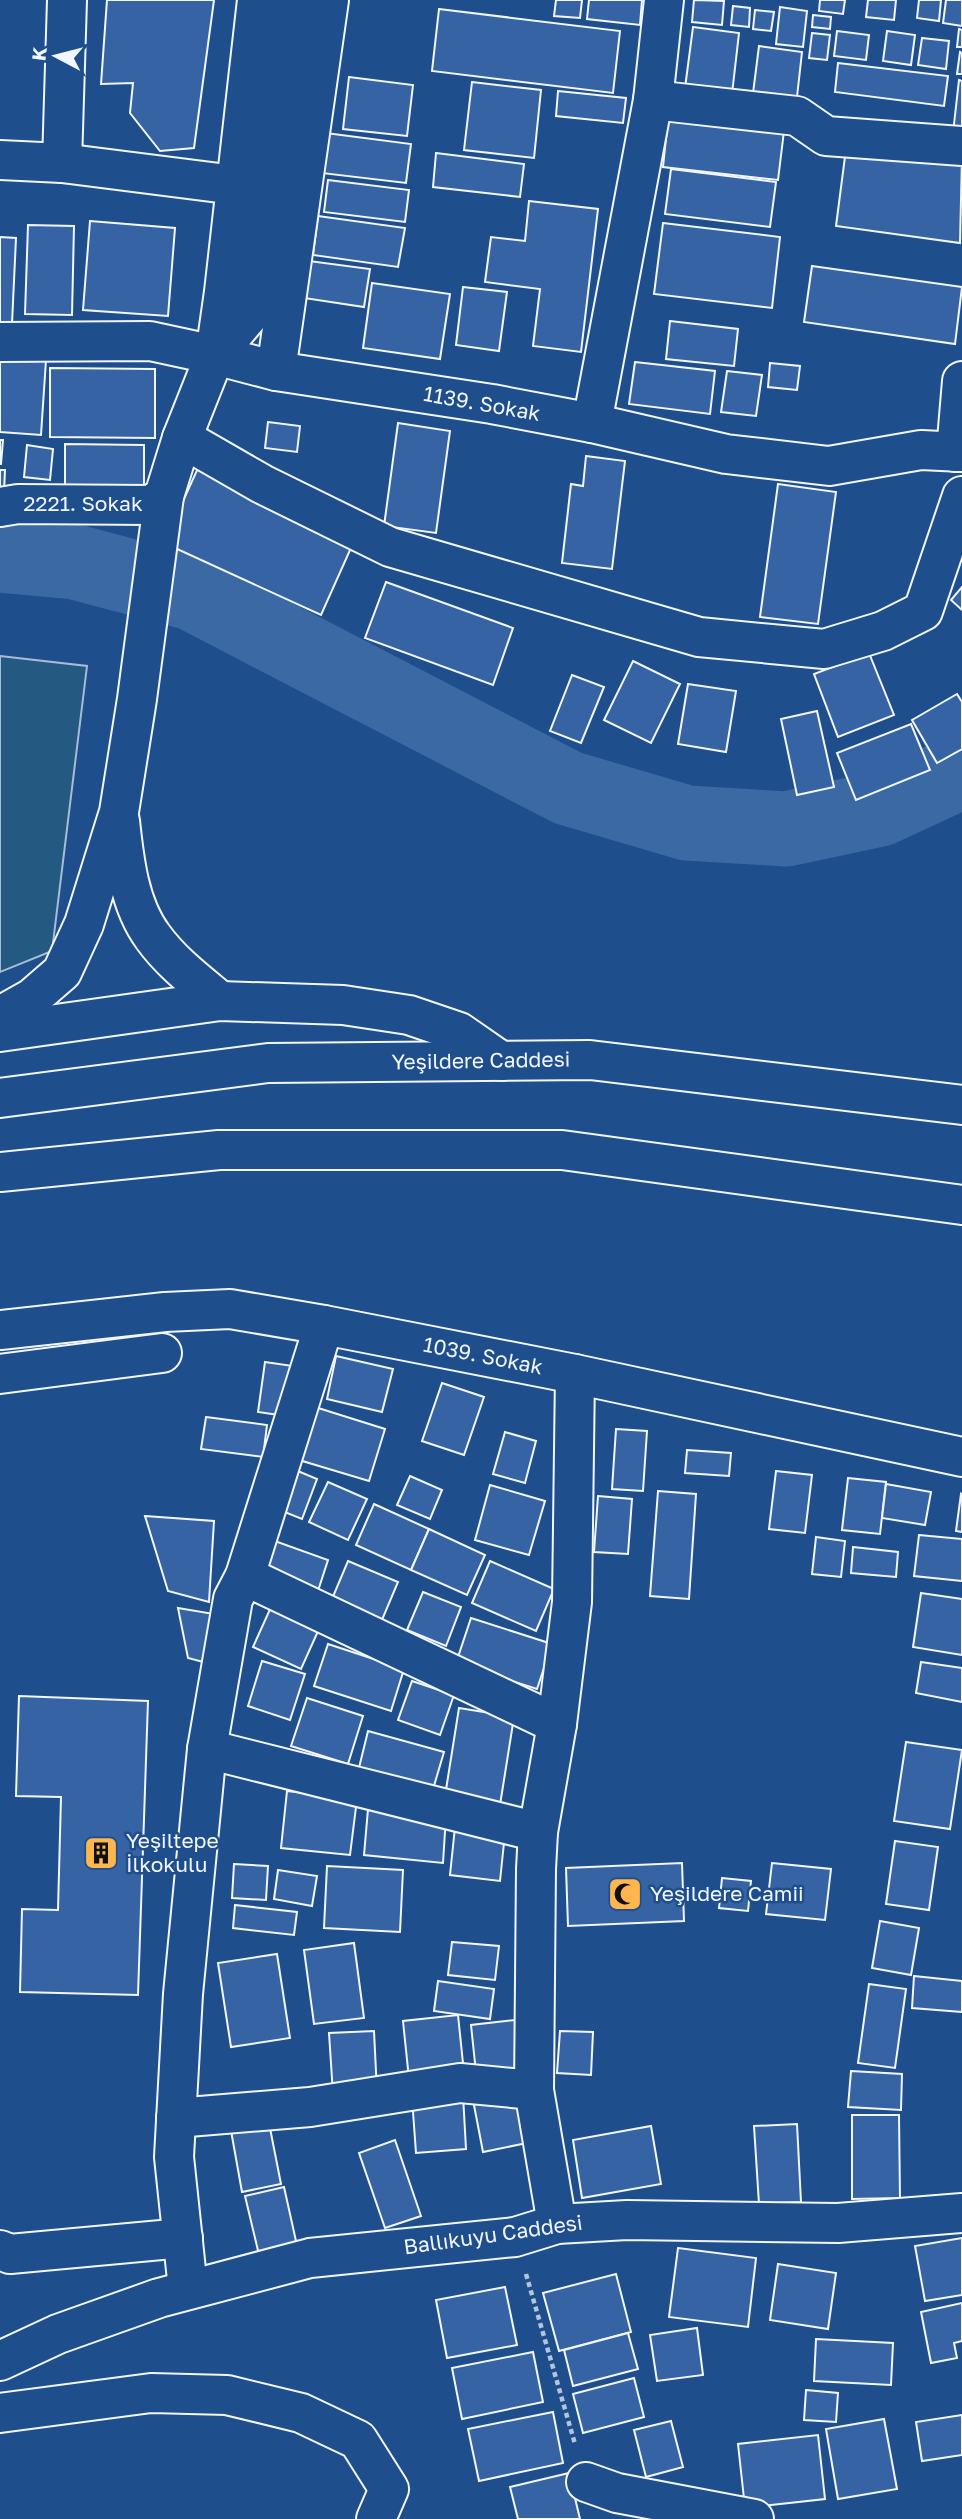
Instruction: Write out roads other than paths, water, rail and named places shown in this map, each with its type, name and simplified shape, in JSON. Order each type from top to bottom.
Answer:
[{"type":"main road","points":[[62,163],[66,0]]},
{"type":"main road","points":[[257,0],[260,133]]},
{"type":"main road","points":[[0,1016],[33,998],[62,972],[84,924],[119,812],[137,699],[163,496],[182,438],[215,355],[256,307],[253,187],[260,133],[294,0]]},
{"type":"main road","points":[[276,371],[329,0]]},
{"type":"main road","points":[[592,423],[653,100],[664,0]]},
{"type":"main road","points":[[653,100],[797,116],[826,136],[962,146]]},
{"type":"main road","points":[[0,160],[62,163],[253,187]]},
{"type":"main road","name":"1139. Sokak","points":[[0,342],[150,341],[276,371],[492,404],[592,423],[726,454],[829,466],[921,450],[959,452]]},
{"type":"main road","points":[[959,452],[962,381]]},
{"type":"main road","points":[[182,438],[262,484],[390,547],[699,637],[824,649],[883,631],[923,611],[962,496]]},
{"type":"main road","name":"2221. Sokak","points":[[0,507],[18,504],[151,505],[163,496]]},
{"type":"main road","points":[[119,812],[124,855],[134,899],[151,935],[177,964],[220,1001]]},
{"type":"main road","points":[[0,1032],[220,1001],[343,1005],[409,1016],[459,1032],[501,1061]]},
{"type":"main road","name":"Yeşildere Caddesi","points":[[0,1098],[268,1063],[590,1060],[962,1105]]},
{"type":"main road","points":[[0,1172],[219,1150],[562,1150],[962,1205]]},
{"type":"main road","name":"1039. Sokak","points":[[0,1331],[165,1312],[230,1309],[575,1374],[962,1457]]},
{"type":"main road","points":[[188,2289],[174,2157],[183,1994],[206,1749],[233,1599],[245,1576],[324,1325]]},
{"type":"main road","points":[[0,1374],[162,1353]]},
{"type":"main road","points":[[557,2224],[534,2090],[536,1869],[538,1832],[557,1724],[572,1602],[575,1374]]},
{"type":"main road","points":[[245,1576],[557,1724]]},
{"type":"main road","points":[[206,1749],[538,1832]]},
{"type":"main road","points":[[176,2118],[310,2107],[460,2083],[534,2090]]},
{"type":"main road","name":"Ballıkuyu Caddesi","points":[[0,2361],[58,2334],[188,2289],[310,2258],[515,2237],[557,2224],[626,2220],[838,2223],[962,2213]]},
{"type":"main road","points":[[0,2250],[10,2253],[183,2238]]},
{"type":"main road","points":[[0,2413],[150,2393],[227,2395],[301,2413],[358,2440],[389,2488],[376,2519]]},
{"type":"main road","points":[[586,2482],[617,2493],[754,2519]]},
{"type":"waterway","points":[[0,555],[75,562],[192,593],[568,788],[687,823],[786,829],[880,809],[962,771]]},
{"type":"place","name":"Yeşiltepe İlkokulu","points":[[101,1853]]},
{"type":"place","name":"Yeşildere Camii","points":[[625,1894]]}]
